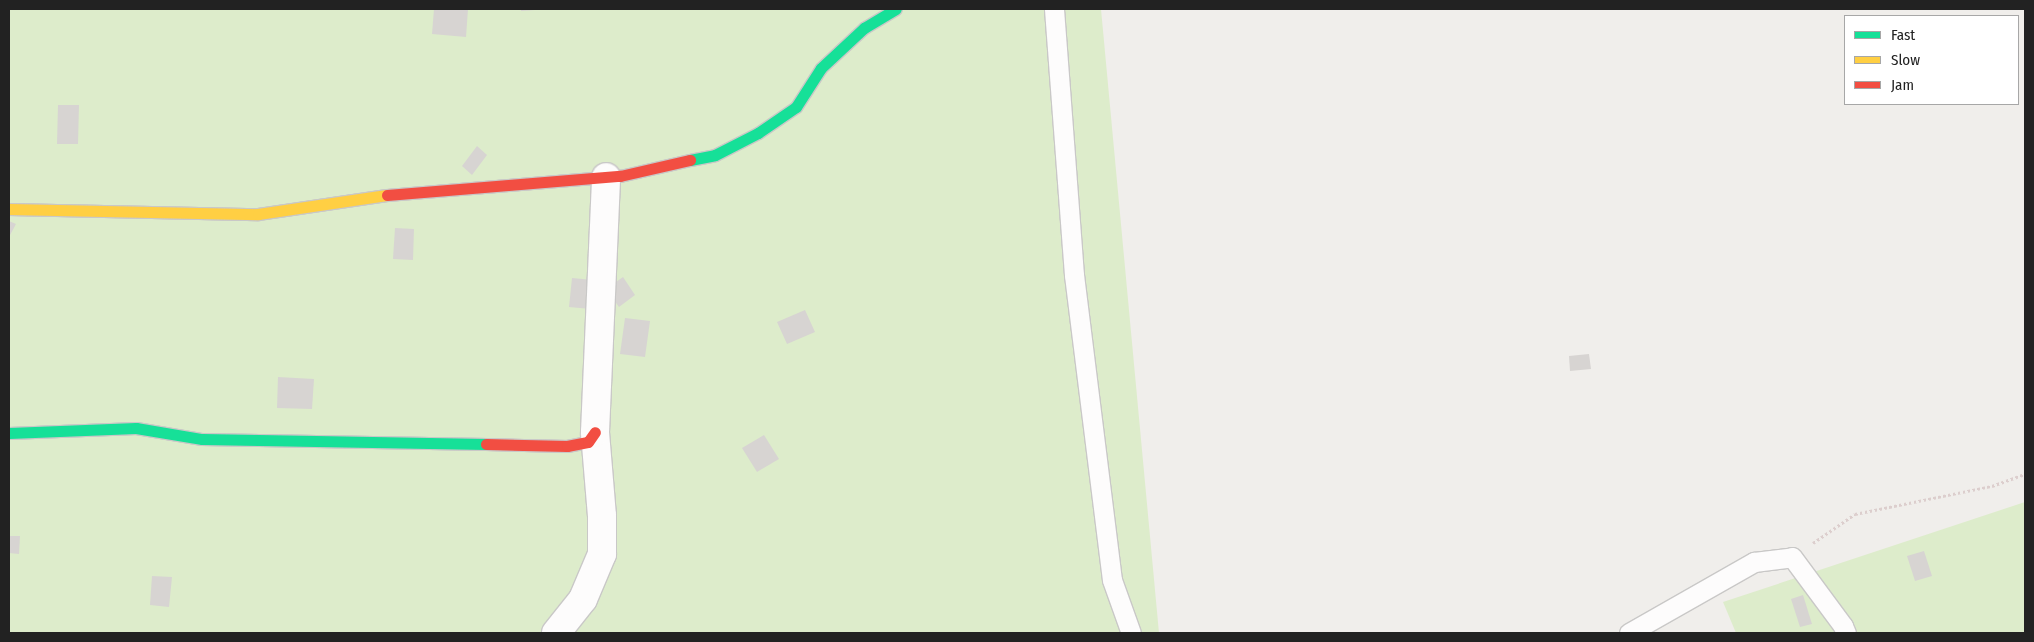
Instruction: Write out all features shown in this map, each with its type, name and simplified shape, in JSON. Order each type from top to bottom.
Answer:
[{"type":"street","points":[[9,209],[258,214],[374,196],[620,176],[715,154],[758,133],[796,107],[821,68],[864,28],[896,9]]},
{"type":"street","points":[[556,633],[583,600],[602,554],[602,516],[595,432],[606,177]]},
{"type":"street","points":[[9,433],[136,428],[202,439],[567,446],[588,442],[595,432]]},
{"type":"lane","points":[[1054,9],[1076,285],[1112,580],[1130,633]]},
{"type":"lane","points":[[1629,633],[1754,562],[1792,557],[1843,626],[1846,633]]},
{"type":"path","points":[[1792,557],[1855,514],[1992,486],[2025,474]]},
{"type":"green space","points":[[9,9],[1101,9],[1159,633],[9,633]]},
{"type":"green space","points":[[2025,502],[2025,633],[1736,633],[1723,602]]},
{"type":"building","points":[[434,9],[468,9],[466,37],[432,34]]},
{"type":"building","points":[[521,9],[535,9],[535,10],[521,11]]},
{"type":"building","points":[[58,105],[79,105],[78,144],[57,144]]},
{"type":"building","points":[[477,146],[487,155],[472,175],[462,166]]},
{"type":"building","points":[[9,221],[16,224],[9,237]]},
{"type":"building","points":[[395,228],[414,229],[413,260],[393,259]]},
{"type":"building","points":[[623,277],[635,295],[619,307],[606,289]]},
{"type":"building","points":[[572,278],[593,280],[591,309],[569,307]]},
{"type":"building","points":[[805,310],[815,332],[787,344],[777,322]]},
{"type":"building","points":[[625,318],[650,321],[645,357],[620,354]]},
{"type":"building","points":[[1589,354],[1591,369],[1570,371],[1569,356]]},
{"type":"building","points":[[278,377],[314,379],[312,409],[277,408]]},
{"type":"building","points":[[764,435],[779,459],[757,472],[742,448]]},
{"type":"building","points":[[9,536],[20,536],[19,554],[9,553]]},
{"type":"building","points":[[1924,551],[1932,576],[1915,581],[1907,556]]},
{"type":"building","points":[[152,576],[172,577],[169,607],[150,605]]},
{"type":"building","points":[[1803,595],[1812,624],[1800,627],[1791,599]]},
{"type":"traffic: fast","points":[[690,160],[715,155],[758,133],[796,107],[821,68],[864,28],[896,9]]},
{"type":"traffic: fast","points":[[9,433],[136,428],[202,439],[486,444]]},
{"type":"traffic: slow","points":[[9,209],[258,214],[387,195]]},
{"type":"traffic: jam","points":[[387,195],[620,176],[690,160]]},
{"type":"traffic: jam","points":[[486,444],[567,446],[588,442],[595,432]]}]
